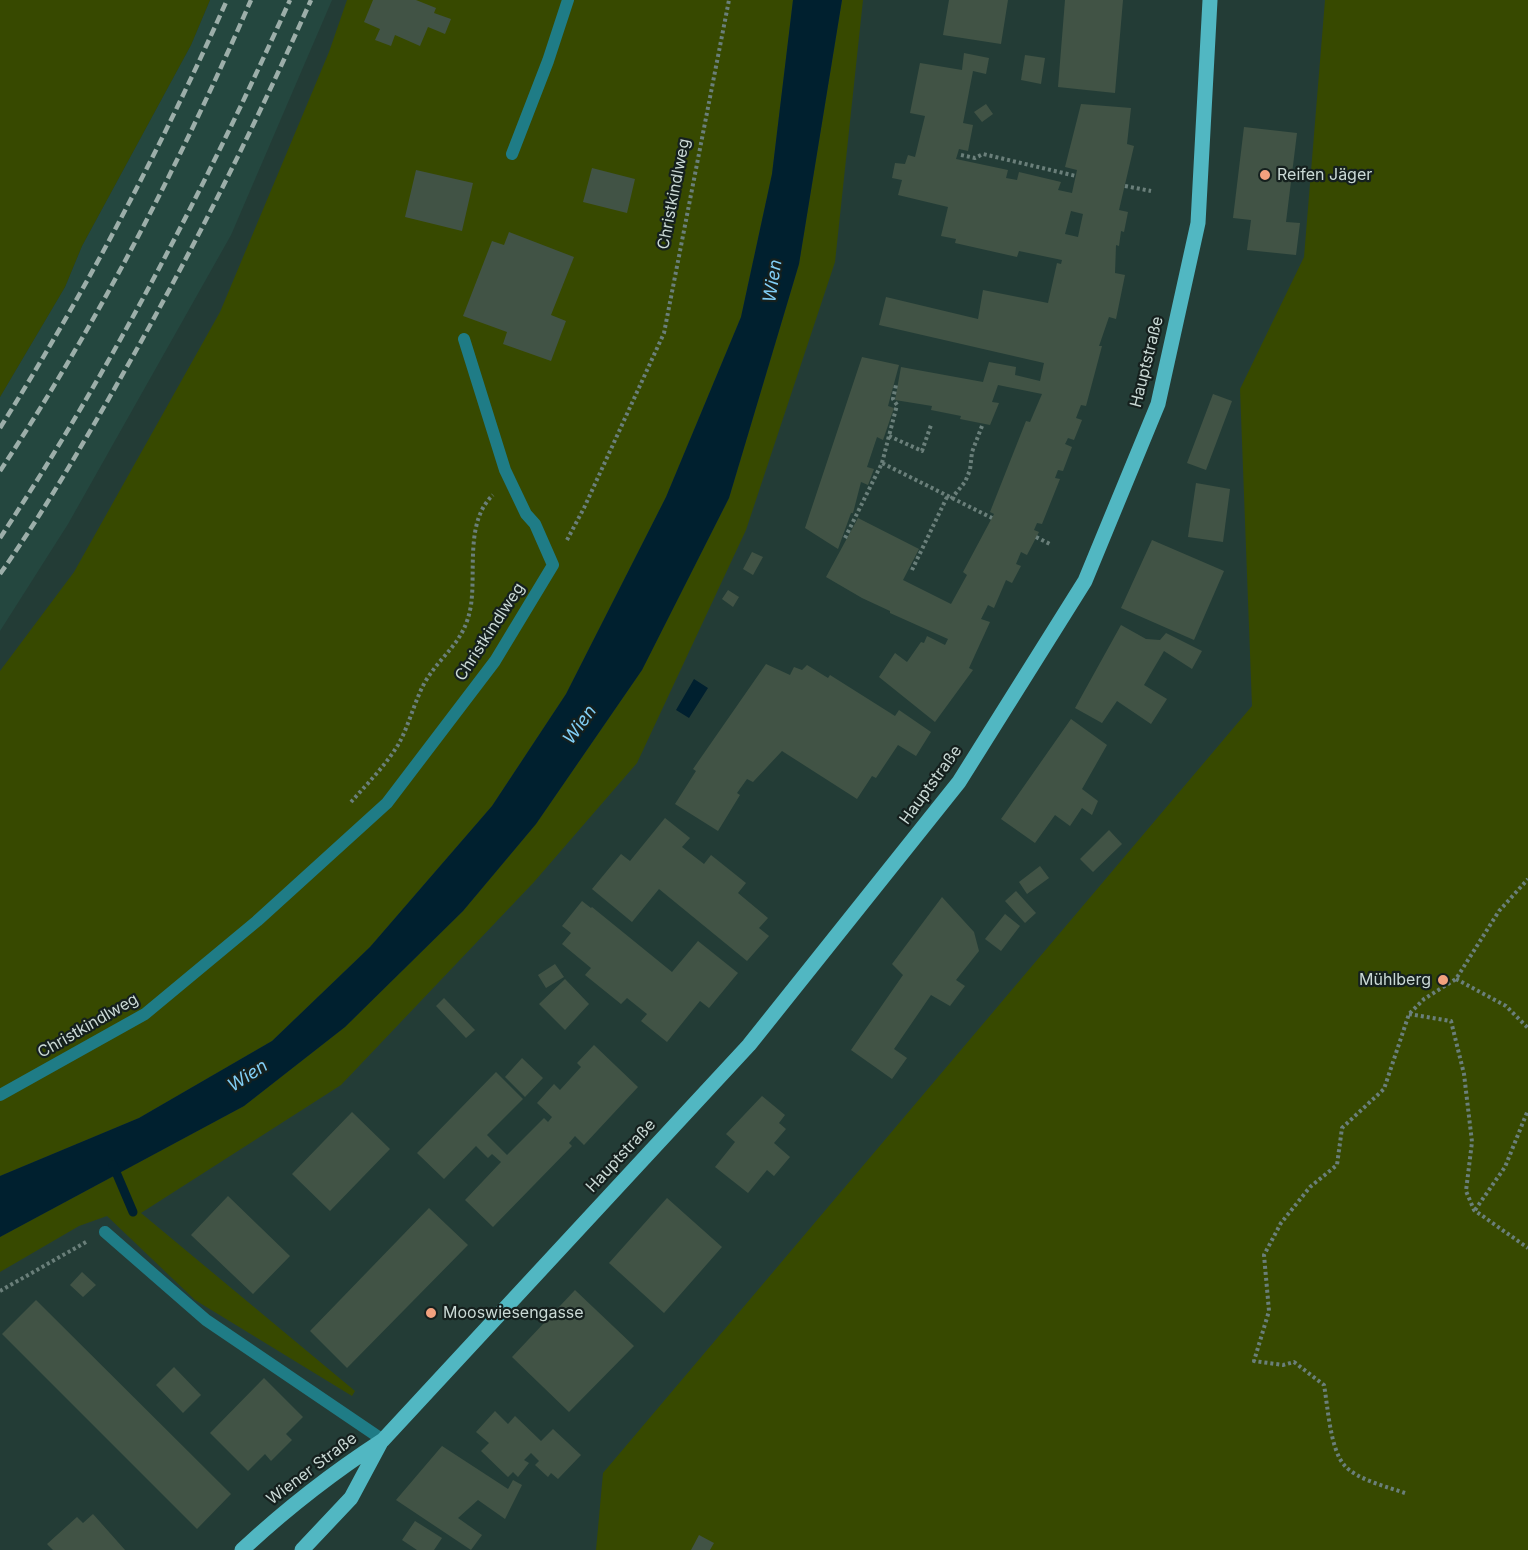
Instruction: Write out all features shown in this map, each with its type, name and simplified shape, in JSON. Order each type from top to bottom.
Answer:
[{"type":"main road","name":"Hauptstraße","points":[[383,1440],[749,1045],[959,782],[1085,581],[1158,404],[1195,234],[1210,0]]},
{"type":"main road","name":"Wiener Straße","points":[[243,1550],[306,1494],[383,1440]]},
{"type":"main road","name":"Wiener Straße","points":[[302,1550],[351,1498],[383,1440]]},
{"type":"lane","points":[[512,154],[548,61],[568,0]]},
{"type":"lane","points":[[464,339],[505,470],[526,514],[535,524],[553,565]]},
{"type":"lane","name":"Christkindlweg","points":[[0,1095],[145,1014],[256,921],[387,803],[495,661],[553,565]]},
{"type":"lane","points":[[105,1232],[206,1320],[383,1440]]},
{"type":"path","name":"Christkindlweg","points":[[553,565],[584,508],[664,333],[729,0]]},
{"type":"path","points":[[961,155],[975,158],[983,154],[1076,176]]},
{"type":"path","points":[[1125,186],[1151,191]]},
{"type":"path","points":[[845,538],[882,464],[897,405],[893,399],[896,385]]},
{"type":"path","points":[[889,436],[922,451],[931,425]]},
{"type":"path","points":[[912,570],[949,498],[970,471],[972,452],[982,426]]},
{"type":"path","points":[[882,464],[992,518]]},
{"type":"path","points":[[345,809],[398,746],[424,684],[462,636],[468,622],[472,602],[473,547],[481,511],[491,496],[512,485]]},
{"type":"path","points":[[1036,537],[1050,544]]},
{"type":"path","points":[[1405,1493],[1367,1480],[1346,1467],[1336,1452],[1324,1385],[1294,1362],[1283,1365],[1254,1361],[1269,1311],[1264,1255],[1281,1223],[1310,1187],[1337,1165],[1342,1128],[1384,1089],[1409,1014],[1424,999],[1456,979],[1499,911],[1528,879]]},
{"type":"path","points":[[1456,979],[1506,1006],[1528,1028]]},
{"type":"path","points":[[1409,1014],[1451,1021],[1464,1074],[1472,1142],[1466,1191],[1474,1210],[1528,1248]]},
{"type":"path","points":[[1474,1210],[1505,1167],[1528,1110]]},
{"type":"path","points":[[0,1291],[105,1232]]},
{"type":"shaded area","points":[[210,0],[332,0],[231,235],[68,524],[0,631],[0,397],[65,287],[82,246],[191,45]]},
{"type":"green space","points":[[0,0],[210,0],[191,45],[82,246],[65,287],[0,397]]},
{"type":"green space","points":[[347,0],[793,0],[772,174],[741,317],[666,497],[566,694],[492,806],[370,947],[272,1041],[139,1118],[0,1176],[0,671],[74,572],[220,312],[329,52]]},
{"type":"green space","points":[[842,0],[863,0],[835,262],[746,530],[637,763],[534,882],[341,1085],[141,1213],[355,1391],[352,1396],[195,1300],[107,1216],[79,1226],[0,1272],[0,1237],[244,1106],[345,1027],[463,911],[536,824],[642,670],[729,498],[799,264]]},
{"type":"green space","points":[[1325,0],[1528,0],[1528,1550],[596,1550],[603,1473],[1252,706],[1240,389],[1304,257]]},
{"type":"water","name":"Wien","points":[[793,0],[842,0],[799,264],[729,498],[642,670],[536,824],[463,911],[345,1027],[244,1106],[0,1237],[0,1176],[139,1118],[272,1041],[370,947],[492,806],[566,694],[666,497],[741,317],[772,174]]},
{"type":"water","points":[[694,679],[708,688],[689,718],[676,710]]},
{"type":"building","points":[[373,0],[416,0],[436,8],[434,13],[451,19],[445,34],[428,27],[420,46],[395,35],[391,46],[375,40],[380,29],[364,22]]},
{"type":"building","points":[[949,0],[1008,0],[1001,44],[943,35]]},
{"type":"building","points":[[1065,0],[1123,0],[1115,93],[1058,87]]},
{"type":"building","points":[[964,53],[989,58],[986,74],[973,71],[963,123],[973,125],[968,151],[959,149],[956,159],[1008,170],[1006,178],[1017,180],[1019,172],[1061,182],[1058,190],[1072,193],[1077,170],[1065,167],[1081,104],[1131,108],[1127,144],[1134,146],[1119,210],[1128,212],[1124,232],[1121,231],[1119,246],[1116,245],[1115,273],[1125,275],[1116,319],[1109,317],[1099,346],[1102,346],[1086,406],[1081,405],[1076,418],[1082,420],[1074,440],[1068,438],[1065,444],[1072,447],[1063,471],[1058,470],[1055,478],[1060,479],[1042,524],[1037,523],[1034,530],[1039,532],[1027,555],[1021,552],[1016,564],[1021,566],[1012,583],[1006,580],[994,608],[988,605],[981,619],[990,622],[969,668],[973,670],[935,722],[879,677],[895,653],[907,662],[921,642],[924,643],[927,636],[945,645],[948,639],[890,613],[826,577],[858,518],[919,549],[903,580],[951,604],[967,575],[963,572],[994,514],[990,512],[1026,421],[1030,422],[1042,394],[998,385],[992,402],[999,403],[990,425],[931,410],[932,406],[895,400],[901,367],[983,382],[989,362],[1016,367],[1015,375],[1040,381],[1044,363],[879,325],[886,297],[978,319],[983,290],[1048,303],[1057,263],[1061,264],[1062,260],[1019,251],[1017,257],[955,243],[956,239],[941,236],[948,207],[898,195],[902,180],[892,178],[895,163],[905,164],[908,155],[915,157],[925,116],[910,113],[920,63],[962,70]],"holes":[[[1071,211],[1083,214],[1078,237],[1065,234]]]},
{"type":"building","points":[[1025,55],[1045,58],[1041,84],[1021,80]]},
{"type":"building","points":[[986,104],[993,114],[982,122],[974,112]]},
{"type":"building","name":"Reifen Jäger","points":[[1244,127],[1297,133],[1286,222],[1300,223],[1296,255],[1247,250],[1251,220],[1233,218]]},
{"type":"building","points":[[592,168],[635,179],[627,213],[583,202]]},
{"type":"building","points":[[416,170],[473,183],[462,231],[405,217]]},
{"type":"building","points":[[509,232],[574,257],[551,315],[566,321],[551,361],[503,344],[507,332],[463,316],[492,241],[504,245]]},
{"type":"building","points":[[862,357],[899,365],[888,406],[894,408],[883,440],[877,437],[867,467],[874,469],[868,485],[861,482],[853,513],[851,513],[838,549],[805,528]]},
{"type":"building","points":[[1213,394],[1232,401],[1206,470],[1187,463]]},
{"type":"building","points":[[1196,483],[1230,489],[1223,542],[1188,537]]},
{"type":"building","points":[[1152,540],[1224,571],[1194,640],[1121,608]]},
{"type":"building","points":[[752,552],[763,557],[753,575],[743,569]]},
{"type":"building","points":[[728,590],[739,597],[733,607],[722,599]]},
{"type":"building","points":[[1121,625],[1146,639],[1160,640],[1166,633],[1202,651],[1192,669],[1164,651],[1144,685],[1167,699],[1151,724],[1117,701],[1102,723],[1075,708]]},
{"type":"building","points":[[766,664],[790,675],[794,667],[802,670],[807,665],[828,678],[830,675],[895,716],[899,710],[931,732],[916,756],[898,745],[876,778],[872,776],[857,799],[782,751],[753,782],[747,779],[737,793],[740,795],[718,831],[675,804],[696,771],[693,769]]},
{"type":"building","points":[[1071,719],[1107,745],[1082,789],[1098,801],[1092,815],[1082,808],[1070,826],[1055,815],[1035,843],[1001,819]]},
{"type":"building","points":[[665,818],[690,838],[682,847],[704,864],[711,855],[746,883],[738,893],[768,918],[759,928],[769,936],[747,961],[659,889],[632,922],[592,889],[621,854],[630,861]]},
{"type":"building","points":[[1109,830],[1122,844],[1093,872],[1080,859]]},
{"type":"building","points":[[1040,866],[1049,878],[1027,894],[1019,882]]},
{"type":"building","points":[[1016,891],[1036,913],[1025,923],[1005,901]]},
{"type":"building","points":[[942,897],[974,932],[979,951],[956,980],[965,986],[950,1006],[931,995],[894,1049],[907,1058],[892,1079],[851,1050],[903,975],[892,964]]},
{"type":"building","points":[[582,901],[672,972],[698,941],[738,973],[709,1008],[700,1001],[667,1042],[641,1021],[647,1014],[627,998],[621,1004],[585,975],[591,968],[562,944],[571,933],[562,926]]},
{"type":"building","points":[[1005,914],[1020,926],[1001,951],[985,939]]},
{"type":"building","points":[[555,964],[564,977],[546,988],[538,975]]},
{"type":"building","points":[[565,979],[589,1004],[565,1030],[539,1004]]},
{"type":"building","points":[[444,998],[475,1030],[466,1038],[436,1006]]},
{"type":"building","points":[[594,1045],[638,1087],[584,1145],[575,1136],[569,1143],[572,1146],[493,1227],[465,1200],[501,1162],[492,1154],[488,1158],[476,1146],[444,1179],[417,1153],[496,1072],[523,1099],[487,1135],[507,1155],[544,1118],[548,1122],[552,1117],[537,1103],[554,1084],[560,1090],[581,1067],[577,1063]]},
{"type":"building","points":[[522,1058],[543,1078],[525,1097],[505,1077]]},
{"type":"building","points":[[762,1096],[785,1115],[779,1123],[786,1129],[774,1143],[790,1157],[774,1176],[767,1170],[748,1193],[715,1167],[735,1142],[726,1134]]},
{"type":"building","points":[[352,1112],[390,1149],[330,1211],[292,1174]]},
{"type":"building","points":[[228,1196],[290,1256],[253,1294],[191,1235]]},
{"type":"building","points":[[667,1198],[722,1247],[664,1313],[609,1263]]},
{"type":"building","points":[[429,1208],[468,1245],[347,1368],[310,1331]]},
{"type":"building","points":[[82,1272],[96,1285],[83,1297],[70,1285]]},
{"type":"building","points":[[575,1290],[634,1346],[569,1412],[512,1357]]},
{"type":"building","points":[[36,1300],[231,1494],[197,1529],[2,1334]]},
{"type":"building","points":[[174,1367],[201,1395],[183,1413],[156,1385]]},
{"type":"building","points":[[264,1378],[303,1417],[286,1434],[292,1440],[271,1461],[265,1454],[248,1471],[210,1433]]},
{"type":"building","points":[[495,1411],[508,1424],[515,1416],[541,1441],[553,1429],[581,1455],[558,1479],[551,1473],[548,1477],[535,1465],[539,1461],[531,1453],[524,1460],[529,1463],[518,1477],[513,1472],[508,1477],[481,1451],[489,1443],[476,1432]]},
{"type":"building","points":[[442,1446],[508,1489],[513,1480],[522,1485],[505,1519],[478,1500],[458,1518],[482,1535],[471,1550],[396,1500]]},
{"type":"building","points":[[93,1514],[125,1550],[53,1550],[47,1544],[77,1517],[83,1523]]},
{"type":"building","points":[[415,1521],[442,1538],[434,1550],[417,1550],[402,1540]]},
{"type":"building","points":[[699,1535],[714,1543],[710,1550],[691,1550]]},
{"type":"waterway","points":[[113,1165],[133,1212]]},
{"type":"railway","points":[[0,428],[121,218],[176,110],[227,0]]},
{"type":"railway","points":[[0,471],[71,358],[136,241],[196,122],[251,0]]},
{"type":"railway","points":[[0,538],[81,408],[156,275],[225,139],[290,0]]},
{"type":"railway","points":[[0,574],[72,462],[166,296],[241,150],[311,0]]},
{"type":"place","name":"Reifen Jäger","points":[[1265,175]]},
{"type":"place","name":"Mühlberg","points":[[1443,980]]},
{"type":"place","name":"Mooswiesengasse","points":[[431,1313]]}]
